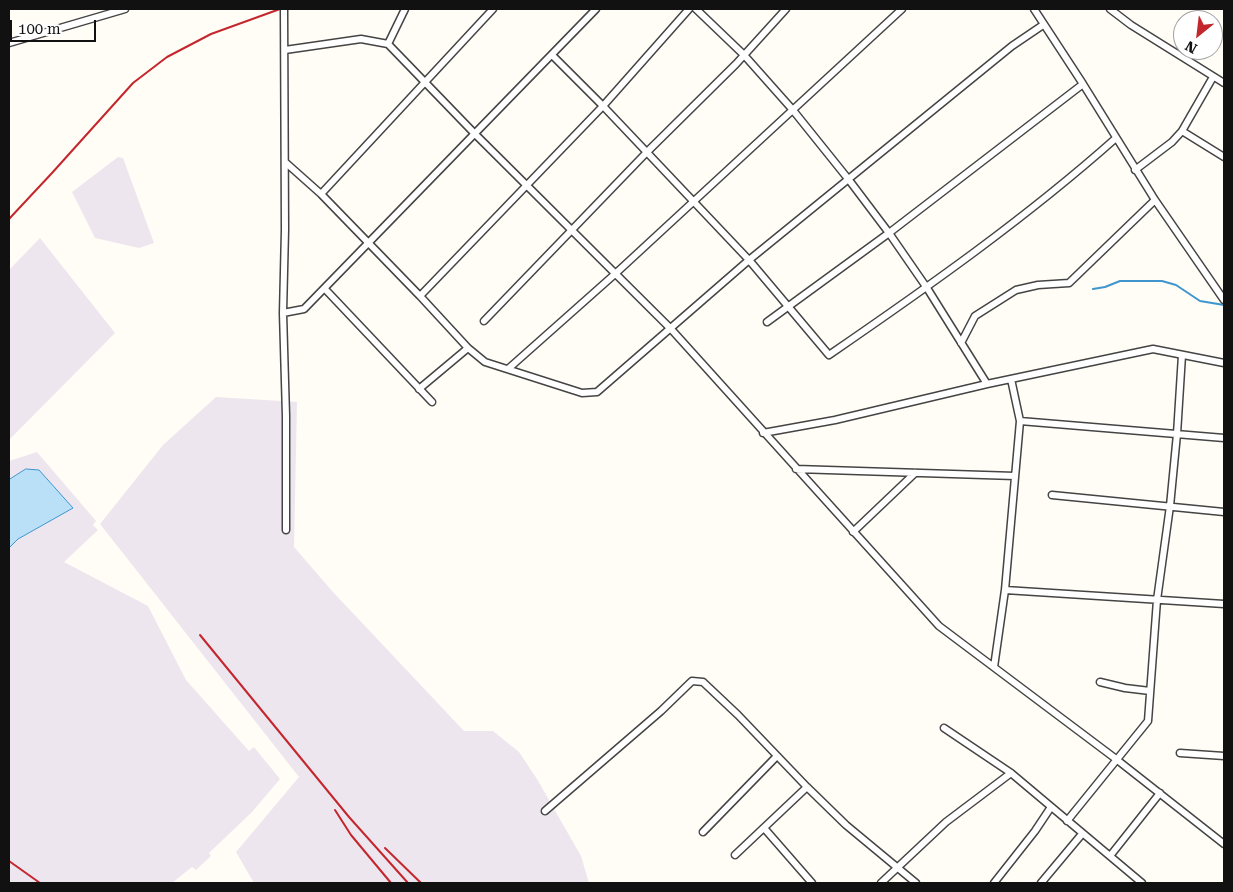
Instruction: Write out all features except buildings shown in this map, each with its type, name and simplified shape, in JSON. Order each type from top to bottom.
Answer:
[{"type":"street","points":[[9,44],[125,9]]},
{"type":"street","points":[[284,9],[285,162],[283,313],[286,416],[286,530]]},
{"type":"street","points":[[388,44],[406,9]]},
{"type":"street","points":[[321,194],[493,9]]},
{"type":"street","points":[[283,313],[304,310],[596,9]]},
{"type":"street","points":[[420,296],[603,106],[689,9]]},
{"type":"street","points":[[696,9],[744,54],[792,109],[849,180],[927,288],[986,384]]},
{"type":"street","points":[[484,321],[647,152],[736,64],[786,9]]},
{"type":"street","points":[[508,369],[615,274],[902,9]]},
{"type":"street","points":[[1034,9],[1154,200],[1224,300]]},
{"type":"street","points":[[1110,9],[1131,25],[1224,83]]},
{"type":"street","points":[[285,162],[321,194],[468,348],[485,362],[582,392],[597,392],[749,260],[1012,46],[1043,24]]},
{"type":"street","points":[[285,50],[361,39],[388,44],[475,134],[671,329],[939,626],[1116,759],[1224,844]]},
{"type":"street","points":[[552,55],[749,260],[829,354],[927,288],[1068,180],[1116,138]]},
{"type":"street","points":[[1135,170],[1172,142],[1182,131],[1214,77]]},
{"type":"street","points":[[767,322],[889,233],[1082,84]]},
{"type":"street","points":[[1182,131],[1224,157]]},
{"type":"street","points":[[961,343],[975,316],[1016,290],[1038,285],[1069,283],[1154,200]]},
{"type":"street","points":[[324,289],[432,402]]},
{"type":"street","points":[[419,389],[468,348]]},
{"type":"street","points":[[763,433],[835,420],[986,384],[1153,349],[1224,363]]},
{"type":"street","points":[[1066,821],[1148,721],[1157,600],[1170,506],[1177,434],[1182,355]]},
{"type":"street","points":[[994,667],[1005,590],[1020,421],[1011,379]]},
{"type":"street","points":[[1020,421],[1224,438]]},
{"type":"street","points":[[796,469],[1015,476]]},
{"type":"street","points":[[853,532],[915,473]]},
{"type":"street","points":[[1052,495],[1224,512]]},
{"type":"street","points":[[1005,590],[1224,604]]},
{"type":"street","points":[[545,811],[661,711],[692,681],[703,682],[738,714],[846,825],[916,883]]},
{"type":"street","points":[[1100,682],[1150,691]]},
{"type":"street","points":[[944,728],[1010,773],[1142,883]]},
{"type":"street","points":[[1180,753],[1224,756]]},
{"type":"street","points":[[703,832],[777,756]]},
{"type":"street","points":[[881,883],[946,822],[1010,773]]},
{"type":"street","points":[[735,855],[807,787]]},
{"type":"street","points":[[1110,856],[1160,793]]},
{"type":"street","points":[[994,883],[1051,807]]},
{"type":"street","points":[[764,828],[812,883]]},
{"type":"street","points":[[1041,883],[1082,834]]},
{"type":"shaded area","points":[[118,157],[123,158],[154,243],[139,248],[95,238],[72,192]]},
{"type":"shaded area","points":[[40,238],[115,333],[9,440],[9,270]]},
{"type":"shaded area","points":[[216,397],[297,402],[294,547],[333,592],[464,731],[493,731],[519,752],[537,779],[581,856],[589,883],[254,883],[236,852],[299,777],[100,524],[163,445]]},
{"type":"shaded area","points":[[37,452],[96,521],[93,525],[98,530],[64,562],[148,606],[186,680],[249,751],[254,747],[280,779],[252,812],[209,853],[211,856],[196,870],[192,867],[172,883],[9,883],[9,461]]},
{"type":"water","points":[[26,469],[39,470],[73,508],[18,539],[9,548],[9,480]]},
{"type":"waterway","points":[[1093,289],[1120,281],[1162,281],[1176,285],[1200,301],[1224,305]]},
{"type":"railway","points":[[9,219],[133,83],[167,57],[211,34],[280,9]]},
{"type":"railway","points":[[200,635],[349,817],[408,883]]},
{"type":"railway","points":[[335,810],[351,835],[391,883]]},
{"type":"railway","points":[[385,848],[421,883]]},
{"type":"railway","points":[[9,861],[40,883]]}]
